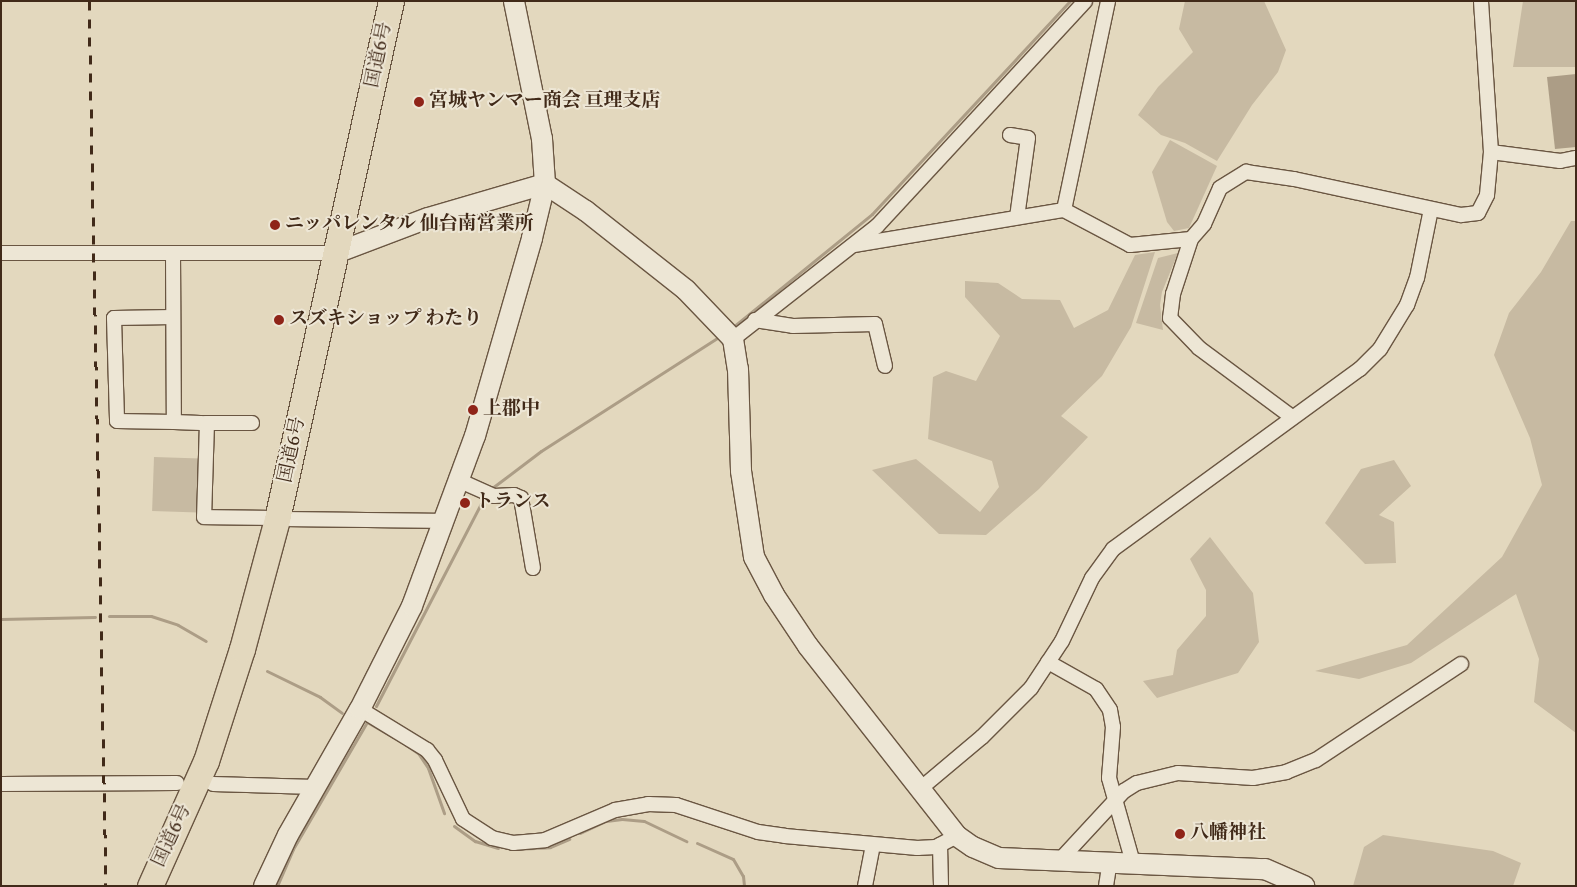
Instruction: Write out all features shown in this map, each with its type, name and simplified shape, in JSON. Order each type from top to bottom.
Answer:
[{"type":"highway","name":"国道6号","points":[[150,886],[206,761],[242,649],[277,519],[391,1]]},
{"type":"street","points":[[264,886],[315,787],[360,709],[412,606],[458,480],[493,375],[546,184],[542,139],[514,1]]},
{"type":"street","points":[[733,340],[755,320],[877,226],[1086,1]]},
{"type":"street","points":[[1064,210],[1108,1]]},
{"type":"street","points":[[1292,417],[1198,348],[1170,318],[1173,294],[1191,239],[1204,224],[1220,188],[1246,172],[1294,179],[1461,215],[1478,213],[1487,195],[1491,152],[1481,1]]},
{"type":"street","points":[[1010,135],[1028,138],[1017,217]]},
{"type":"street","points":[[1491,152],[1560,161],[1576,158]]},
{"type":"street","points":[[1,253],[336,253],[486,199],[546,184],[586,211],[686,290],[733,340],[738,369],[742,471],[754,557],[774,595],[808,646],[957,836],[973,847],[999,858],[1265,869],[1304,886]]},
{"type":"street","points":[[920,789],[982,737],[1031,688],[1048,662],[1092,578],[1113,549],[1360,369],[1380,349],[1395,327],[1417,278],[1431,209]]},
{"type":"street","points":[[854,245],[1064,210],[1130,246],[1191,239]]},
{"type":"street","points":[[173,253],[174,422]]},
{"type":"street","points":[[173,318],[114,318],[117,421],[252,423]]},
{"type":"street","points":[[755,320],[793,326],[875,324],[885,366]]},
{"type":"street","points":[[207,423],[204,517],[268,518]]},
{"type":"street","points":[[458,480],[494,496],[514,495],[521,498],[533,568]]},
{"type":"street","points":[[290,519],[443,521]]},
{"type":"street","points":[[1048,662],[1096,689],[1110,710],[1113,727],[1109,778],[1133,863]]},
{"type":"street","points":[[1060,860],[1115,800],[1138,783],[1178,773],[1253,778],[1286,772],[1316,760],[1461,664]]},
{"type":"street","points":[[360,709],[427,750],[435,760],[463,819],[492,838],[513,843],[545,840],[614,810],[648,804],[676,805],[758,832],[872,844],[917,848],[940,845],[957,836]]},
{"type":"street","points":[[1,784],[177,783]]},
{"type":"street","points":[[213,784],[315,787]]},
{"type":"street","points":[[865,886],[872,844]]},
{"type":"street","points":[[940,845],[941,886]]},
{"type":"street","points":[[1106,886],[1110,862]]},
{"type":"shaded area","points":[[1185,1],[1264,1],[1286,50],[1278,72],[1252,105],[1217,161],[1185,143],[1161,135],[1138,115],[1158,87],[1193,52],[1179,29]]},
{"type":"shaded area","points":[[1523,1],[1576,1],[1576,67],[1513,67]]},
{"type":"shaded area","points":[[1576,74],[1576,147],[1555,149],[1547,77]]},
{"type":"shaded area","points":[[1170,140],[1217,166],[1189,228],[1174,231],[1167,222],[1152,172]]},
{"type":"shaded area","points":[[1571,221],[1576,221],[1576,733],[1534,702],[1539,659],[1516,594],[1411,663],[1359,679],[1315,671],[1407,645],[1502,557],[1542,485],[1530,438],[1494,355],[1509,313],[1541,272]]},
{"type":"shaded area","points":[[1155,252],[1131,327],[1102,376],[1061,416],[1088,437],[1039,489],[986,535],[939,534],[872,470],[916,459],[980,512],[999,487],[992,461],[928,439],[933,377],[946,371],[976,381],[1000,336],[965,297],[965,281],[998,283],[1022,299],[1060,300],[1074,328],[1108,310],[1135,255]]},
{"type":"shaded area","points":[[1178,253],[1162,292],[1160,305],[1163,330],[1136,323],[1158,258]]},
{"type":"shaded area","points":[[154,457],[200,459],[198,513],[152,511]]},
{"type":"shaded area","points":[[1394,460],[1411,486],[1379,515],[1394,522],[1396,563],[1365,564],[1325,523],[1361,469]]},
{"type":"shaded area","points":[[1210,537],[1253,593],[1259,642],[1238,673],[1157,698],[1143,681],[1173,675],[1177,650],[1206,616],[1206,590],[1190,559]]},
{"type":"shaded area","points":[[1383,835],[1493,851],[1521,863],[1513,886],[1353,886],[1364,847]]},
{"type":"waterway","points":[[733,327],[872,214],[1070,1]]},
{"type":"waterway","points":[[492,488],[541,451],[720,336]]},
{"type":"waterway","points":[[376,706],[484,498]]},
{"type":"waterway","points":[[109,616],[151,616],[178,625],[206,641]]},
{"type":"waterway","points":[[1,619],[95,617]]},
{"type":"waterway","points":[[267,671],[320,697],[342,713]]},
{"type":"waterway","points":[[277,886],[293,849],[367,722],[393,737]]},
{"type":"waterway","points":[[405,744],[418,753],[428,768],[444,813]]},
{"type":"waterway","points":[[580,833],[606,821],[622,819],[644,821],[686,841]]},
{"type":"waterway","points":[[454,826],[475,841],[498,848]]},
{"type":"waterway","points":[[516,849],[550,847],[569,839]]},
{"type":"waterway","points":[[697,843],[733,859],[743,876],[744,886]]},
{"type":"railway","points":[[89,1],[106,886]]},
{"type":"place","name":"宮城ヤンマー商会 亘理支店","points":[[419,102]]},
{"type":"place","name":"ニッパレンタル 仙台南営業所","points":[[275,225]]},
{"type":"place","name":"スズキショップ わたり","points":[[279,320]]},
{"type":"place","name":"上郡中","points":[[473,410]]},
{"type":"place","name":"トランス","points":[[465,503]]},
{"type":"place","name":"八幡神社","points":[[1180,834]]}]
